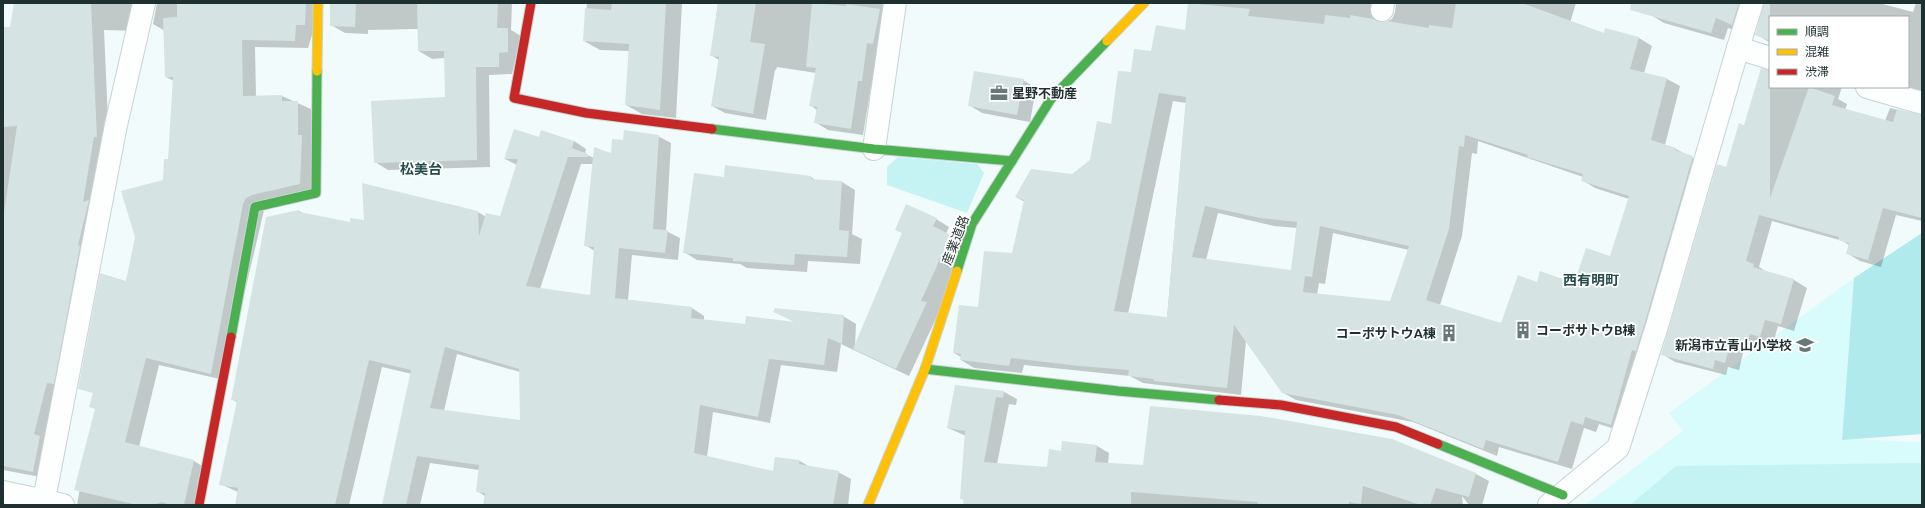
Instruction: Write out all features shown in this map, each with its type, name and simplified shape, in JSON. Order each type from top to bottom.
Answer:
[{"type":"street","points":[[3,492],[50,504],[116,125],[144,3]]},
{"type":"street","points":[[199,505],[255,207],[316,194],[318,3]]},
{"type":"street","points":[[531,3],[514,98],[586,112],[874,149],[1012,161]]},
{"type":"street","points":[[874,149],[895,3]]},
{"type":"street","name":"産業道路","points":[[868,505],[925,370],[972,224],[1052,99],[1144,3]]},
{"type":"street","points":[[925,370],[1118,391],[1281,405],[1388,425],[1396,427],[1556,500],[1618,448],[1657,326],[1752,3]]},
{"type":"street","points":[[1738,48],[1769,58]]},
{"type":"street","points":[[1870,88],[1922,104]]},
{"type":"shaded area","points":[[898,157],[977,164],[984,173],[967,213],[887,185],[887,167]]},
{"type":"shaded area","points":[[1922,233],[1922,434],[1842,440],[1854,278]]},
{"type":"shaded area","name":"新潟市立青山小学校","points":[[1854,278],[1842,439],[1922,442],[1922,505],[1585,505],[1683,431],[1669,413]]},
{"type":"shaded area","points":[[1922,463],[1922,505],[1630,505],[1676,466]]},
{"type":"building","points":[[14,3],[91,3],[97,137],[94,137],[83,202],[89,200],[78,245],[80,246],[54,384],[47,383],[34,434],[40,436],[33,472],[3,466],[3,219],[17,126],[3,127],[3,27],[10,27]]},
{"type":"building","points":[[177,3],[306,3],[305,25],[296,25],[295,41],[242,40],[243,96],[282,95],[282,101],[298,101],[298,135],[302,135],[300,184],[252,195],[246,198],[243,204],[211,374],[146,358],[125,442],[194,460],[184,505],[170,505],[162,502],[152,505],[137,505],[74,490],[95,409],[89,407],[93,393],[78,389],[100,273],[126,281],[135,237],[121,191],[163,180],[164,159],[168,159],[173,77],[165,77],[163,18],[177,17]]},
{"type":"building","points":[[330,3],[356,3],[355,27],[330,26]]},
{"type":"building","points":[[417,3],[498,3],[497,28],[508,28],[508,52],[499,53],[499,67],[476,67],[477,160],[374,163],[371,101],[445,97],[444,51],[418,51]]},
{"type":"building","points":[[612,3],[666,3],[660,110],[625,105],[629,44],[583,41],[585,8],[611,10]]},
{"type":"building","points":[[718,3],[756,3],[750,42],[765,44],[753,114],[711,106],[719,57],[710,56]]},
{"type":"building","points":[[812,3],[846,6],[846,4],[880,9],[873,44],[867,43],[862,81],[858,81],[851,129],[814,123],[817,107],[809,106],[816,68],[806,67]]},
{"type":"building","points":[[1188,3],[1250,9],[1248,16],[1324,24],[1325,15],[1350,18],[1350,15],[1373,19],[1380,22],[1387,21],[1429,28],[1429,25],[1452,28],[1456,3],[1522,3],[1604,33],[1605,28],[1639,37],[1630,69],[1667,78],[1651,140],[1676,148],[1675,150],[1693,156],[1645,322],[1636,351],[1632,350],[1611,425],[1585,417],[1583,425],[1571,421],[1558,462],[1486,440],[1483,449],[1398,415],[1282,393],[1234,325],[1227,388],[1153,381],[1154,379],[1128,376],[1129,370],[1011,358],[1009,366],[960,360],[961,354],[953,353],[959,305],[978,307],[984,251],[1012,253],[1024,200],[1015,197],[1031,169],[1072,174],[1090,160],[1097,121],[1111,124],[1118,71],[1131,72],[1134,49],[1151,51],[1156,25],[1185,30]],"holes":[[[1159,93],[1186,97],[1167,317],[1114,311]],[[1465,135],[1528,155],[1527,157],[1583,174],[1581,181],[1629,196],[1610,256],[1586,248],[1574,283],[1540,271],[1537,282],[1518,275],[1501,323],[1426,300],[1449,229],[1459,146],[1464,147]],[[1205,206],[1260,218],[1297,222],[1291,270],[1192,257]],[[1320,226],[1409,246],[1390,301],[1303,292],[1305,276],[1312,277]]]},
{"type":"building","points":[[1631,3],[1739,3],[1732,25],[1716,18],[1711,33],[1630,10]]},
{"type":"building","points":[[1764,3],[1770,3],[1769,41],[1755,35]]},
{"type":"building","points":[[1761,68],[1769,70],[1770,198],[1809,88],[1835,96],[1832,105],[1893,122],[1897,109],[1922,115],[1922,218],[1883,208],[1868,260],[1846,254],[1849,243],[1838,240],[1839,237],[1759,215],[1746,261],[1754,264],[1753,267],[1794,279],[1781,324],[1765,320],[1760,337],[1750,334],[1747,343],[1732,338],[1725,363],[1715,360],[1713,369],[1661,355],[1717,164],[1726,167],[1739,123],[1744,125]]},
{"type":"building","points":[[974,71],[1024,79],[1017,115],[968,106]]},
{"type":"building","points":[[514,129],[539,137],[541,130],[574,141],[572,148],[588,154],[588,157],[568,157],[526,286],[590,295],[594,247],[584,246],[594,147],[611,153],[612,139],[623,140],[624,130],[659,135],[653,229],[668,230],[665,253],[619,248],[615,298],[692,307],[691,318],[745,324],[746,316],[795,322],[773,312],[775,308],[844,315],[842,344],[828,338],[824,365],[769,359],[758,417],[700,405],[694,453],[773,471],[775,457],[800,460],[799,464],[839,471],[833,505],[483,505],[485,493],[476,492],[479,465],[417,456],[406,505],[382,505],[411,370],[369,360],[335,505],[235,505],[238,488],[219,485],[237,401],[231,400],[266,217],[299,210],[299,212],[350,222],[350,218],[364,220],[362,183],[478,211],[479,236],[486,213],[500,216],[518,159],[504,159]],"holes":[[[445,347],[519,369],[520,420],[430,408]]]},
{"type":"building","points":[[725,165],[811,176],[811,179],[842,181],[839,230],[849,231],[847,257],[795,254],[794,265],[733,261],[733,258],[683,253],[694,173],[724,177]]},
{"type":"building","points":[[906,204],[937,218],[933,226],[951,235],[921,301],[927,302],[896,369],[853,349],[902,233],[895,230]]},
{"type":"building","points":[[955,385],[1004,391],[1003,398],[996,397],[984,462],[1047,467],[1049,449],[1061,451],[1062,441],[1097,445],[1095,462],[1143,465],[1150,406],[1261,416],[1392,439],[1476,473],[1469,497],[1436,488],[1430,505],[1421,505],[1363,486],[1361,504],[1349,502],[1349,505],[1257,505],[1258,502],[1131,492],[1131,505],[963,505],[964,499],[960,499],[965,431],[947,428]]},
{"type":"traffic: fast","points":[[957,271],[972,224],[1051,99],[1107,41]]},
{"type":"traffic: fast","points":[[231,337],[255,207],[316,193],[317,71]]},
{"type":"traffic: fast","points":[[712,129],[874,149],[1012,161]]},
{"type":"traffic: fast","points":[[925,369],[1118,391],[1219,400]]},
{"type":"traffic: fast","points":[[1438,444],[1563,495]]},
{"type":"traffic: slow","points":[[317,71],[318,3]]},
{"type":"traffic: slow","points":[[1107,41],[1144,3]]},
{"type":"traffic: slow","points":[[868,505],[925,369],[957,271]]},
{"type":"traffic: jam","points":[[531,3],[514,98],[586,113],[712,129]]},
{"type":"traffic: jam","points":[[199,505],[231,337]]},
{"type":"traffic: jam","points":[[1219,400],[1281,405],[1396,427],[1438,444]]},
{"type":"place","name":"星野不動産","points":[[999,93]]},
{"type":"place","name":"コーポサトウB棟","points":[[1523,330]]},
{"type":"place","name":"コーポサトウA棟","points":[[1449,333]]},
{"type":"place","name":"新潟市立青山小学校","points":[[1805,345]]},
{"type":"district","name":"松美台","points":[[421,169]]},
{"type":"district","name":"西有明町","points":[[1591,280]]}]
